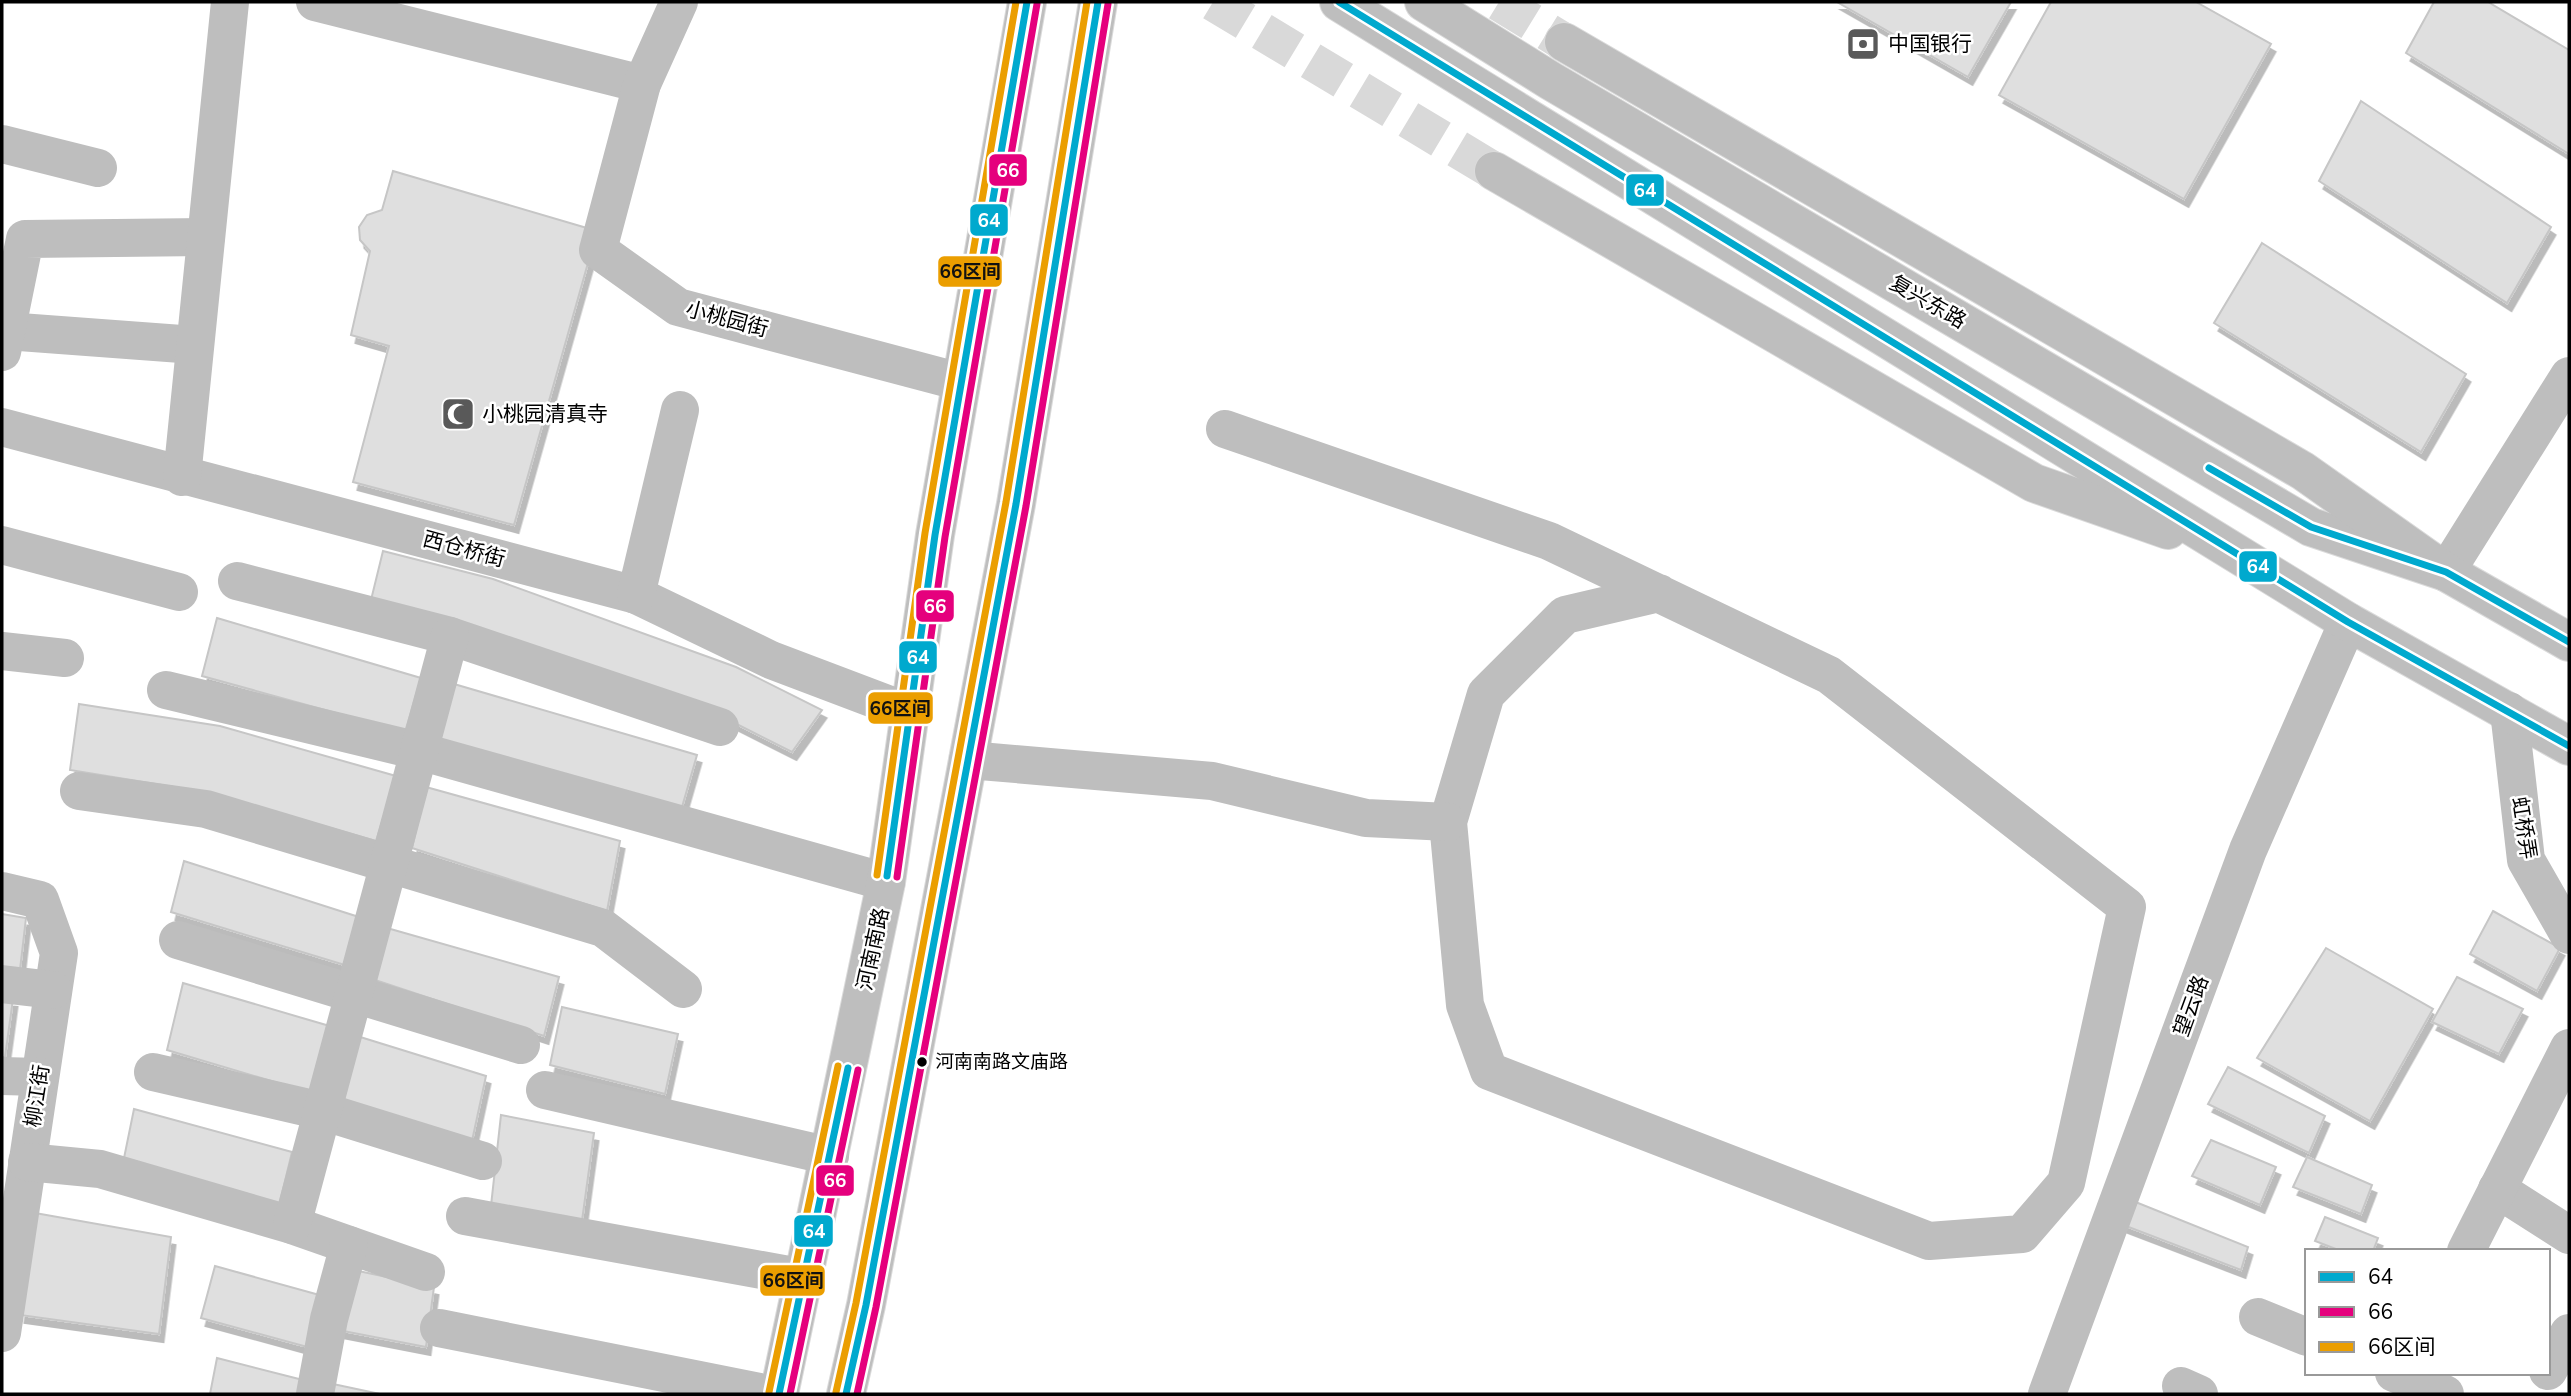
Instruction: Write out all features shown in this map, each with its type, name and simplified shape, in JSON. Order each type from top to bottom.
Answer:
[{"type":"main road","points":[[182,477],[230,2]]},
{"type":"main road","points":[[315,2],[642,84]]},
{"type":"main road","name":"小桃园街","points":[[679,2],[642,84],[598,250],[678,307],[961,382]]},
{"type":"main road","name":"河南南路","points":[[779,1394],[886,882],[935,535],[1027,2]]},
{"type":"main road","points":[[846,1394],[866,1305],[1016,504],[1098,2]]},
{"type":"main road","points":[[1339,2],[2348,622],[2569,746]]},
{"type":"main road","name":"复兴东路","points":[[1424,2],[1563,88],[2311,527],[2446,572]]},
{"type":"main road","name":"复兴东路","points":[[1564,43],[2303,471],[2446,572],[2569,642]]},
{"type":"main road","points":[[2,144],[98,168]]},
{"type":"main road","points":[[1494,171],[2034,483],[2239,555]]},
{"type":"main road","points":[[195,345],[4,341],[25,239],[206,237]]},
{"type":"main road","points":[[2446,572],[2569,376]]},
{"type":"main road","points":[[636,595],[680,410]]},
{"type":"main road","name":"西仓桥街","points":[[2,427],[182,477],[636,595],[771,660],[911,713]]},
{"type":"main road","points":[[1225,429],[1549,541],[1659,593],[1829,675],[2127,907],[2066,1183],[2022,1234],[1929,1241],[1489,1071],[1465,1005],[1448,822],[1486,694],[1565,615],[1659,593]]},
{"type":"main road","points":[[2,545],[179,592]]},
{"type":"main road","points":[[237,581],[450,636],[720,727]]},
{"type":"main road","name":"望云路","points":[[2047,1394],[2248,850],[2348,622]]},
{"type":"main road","points":[[292,1225],[450,636]]},
{"type":"main road","points":[[2,651],[65,659]]},
{"type":"main road","points":[[166,690],[419,751],[886,882]]},
{"type":"main road","name":"虹桥弄","points":[[2509,711],[2526,860],[2569,934]]},
{"type":"main road","points":[[968,760],[1212,781],[1366,818],[1448,822]]},
{"type":"main road","points":[[79,791],[206,809],[603,929],[683,989]]},
{"type":"main road","name":"柳江街","points":[[2,891],[40,900],[59,953],[2,1333]]},
{"type":"main road","points":[[178,940],[354,991],[521,1045]]},
{"type":"main road","points":[[2,984],[53,990]]},
{"type":"main road","points":[[2467,1249],[2569,1048]]},
{"type":"main road","points":[[153,1072],[322,1111],[484,1161]]},
{"type":"main road","points":[[2,1076],[40,1077]]},
{"type":"main road","points":[[545,1090],[830,1156]]},
{"type":"main road","points":[[27,1162],[100,1169],[292,1225],[426,1272]]},
{"type":"main road","points":[[2497,1189],[2569,1235]]},
{"type":"main road","points":[[465,1216],[805,1278]]},
{"type":"main road","points":[[314,1394],[329,1319],[349,1245]]},
{"type":"main road","points":[[2258,1317],[2305,1336]]},
{"type":"main road","points":[[439,1328],[769,1394]]},
{"type":"main road","points":[[2550,1368],[2569,1333]]},
{"type":"main road","points":[[2398,1375],[2445,1394]]},
{"type":"main road","points":[[2537,1394],[2546,1375]]},
{"type":"building","points":[[1837,2],[2011,2],[1968,77]]},
{"type":"building","points":[[2051,2],[2196,2],[2271,44],[2184,199],[1999,95]]},
{"type":"building","points":[[2434,2],[2488,2],[2569,50],[2569,154],[2406,53]]},
{"type":"building","points":[[2361,101],[2551,227],[2507,303],[2319,181]]},
{"type":"building","name":"小桃园清真寺","points":[[393,171],[597,231],[514,525],[353,482],[389,346],[351,335],[370,251],[360,240],[359,227],[367,215],[382,210]]},
{"type":"building","points":[[2262,243],[2466,374],[2421,452],[2214,323]]},
{"type":"building","points":[[383,551],[493,579],[736,667],[822,710],[792,752],[713,712],[371,600]]},
{"type":"building","points":[[217,618],[421,678],[405,732],[202,676]]},
{"type":"building","points":[[454,684],[697,755],[682,807],[437,742]]},
{"type":"building","points":[[79,704],[220,726],[396,776],[376,841],[205,792],[70,770]]},
{"type":"building","points":[[426,787],[620,841],[607,911],[412,848]]},
{"type":"building","points":[[184,861],[362,918],[348,966],[171,912]]},
{"type":"building","points":[[2493,911],[2560,948],[2537,991],[2470,954]]},
{"type":"building","points":[[2,914],[26,918],[19,978],[2,975]]},
{"type":"building","points":[[387,928],[559,977],[544,1036],[372,979]]},
{"type":"building","points":[[2326,948],[2433,1009],[2370,1121],[2257,1058]]},
{"type":"building","points":[[2457,977],[2523,1009],[2499,1054],[2432,1022]]},
{"type":"building","points":[[183,983],[333,1027],[315,1094],[167,1050]]},
{"type":"building","points":[[2,998],[13,999],[5,1057],[2,1057]]},
{"type":"building","points":[[562,1007],[678,1034],[665,1094],[550,1065]]},
{"type":"building","points":[[357,1036],[486,1076],[472,1141],[343,1103]]},
{"type":"building","points":[[2228,1067],[2325,1116],[2309,1153],[2208,1104]]},
{"type":"building","points":[[134,1109],[292,1152],[279,1206],[123,1163]]},
{"type":"building","points":[[501,1115],[594,1133],[581,1228],[490,1215]]},
{"type":"building","points":[[2211,1140],[2276,1167],[2260,1205],[2192,1176]]},
{"type":"building","points":[[2307,1157],[2372,1185],[2361,1214],[2293,1187]]},
{"type":"building","points":[[2128,1199],[2248,1247],[2241,1270],[2118,1223]]},
{"type":"building","points":[[35,1213],[171,1237],[159,1334],[20,1315]]},
{"type":"building","points":[[2325,1217],[2378,1238],[2374,1249],[2336,1249],[2315,1241]]},
{"type":"building","points":[[215,1266],[323,1296],[311,1348],[201,1318]]},
{"type":"building","points":[[349,1269],[434,1287],[426,1347],[338,1330]]},
{"type":"building","points":[[217,1358],[303,1380],[300,1394],[210,1394]]},
{"type":"building","points":[[333,1384],[380,1394],[331,1394]]},
{"type":"tunnel","points":[[1213,2],[1494,171]]},
{"type":"tunnel","points":[[1499,2],[1564,42]]},
{"type":"transit line","name":"66区间","points":[[877,875],[925,533],[1016,2]]},
{"type":"transit line","name":"64","points":[[887,876],[935,535],[1027,2]]},
{"type":"transit line","name":"66区间","points":[[836,1392],[856,1303],[1006,502],[1087,2]]},
{"type":"transit line","name":"64","points":[[846,1394],[866,1305],[1016,504],[1098,2]]},
{"type":"transit line","name":"64","points":[[1339,2],[2348,622],[2569,746]]},
{"type":"transit line","name":"66","points":[[897,877],[945,537],[1037,4]]},
{"type":"transit line","name":"66","points":[[857,1394],[876,1307],[1026,506],[1108,4]]},
{"type":"transit line","name":"64","points":[[2209,468],[2311,527],[2446,572],[2569,642]]},
{"type":"transit line","name":"66区间","points":[[769,1392],[838,1066]]},
{"type":"transit line","name":"64","points":[[779,1394],[848,1068]]},
{"type":"transit line","name":"66","points":[[790,1394],[858,1070]]},
{"type":"place","name":"中国银行","points":[[1863,44]]},
{"type":"place","name":"小桃园清真寺","points":[[458,414]]},
{"type":"place","name":"河南南路文庙路","points":[[922,1062]]}]
